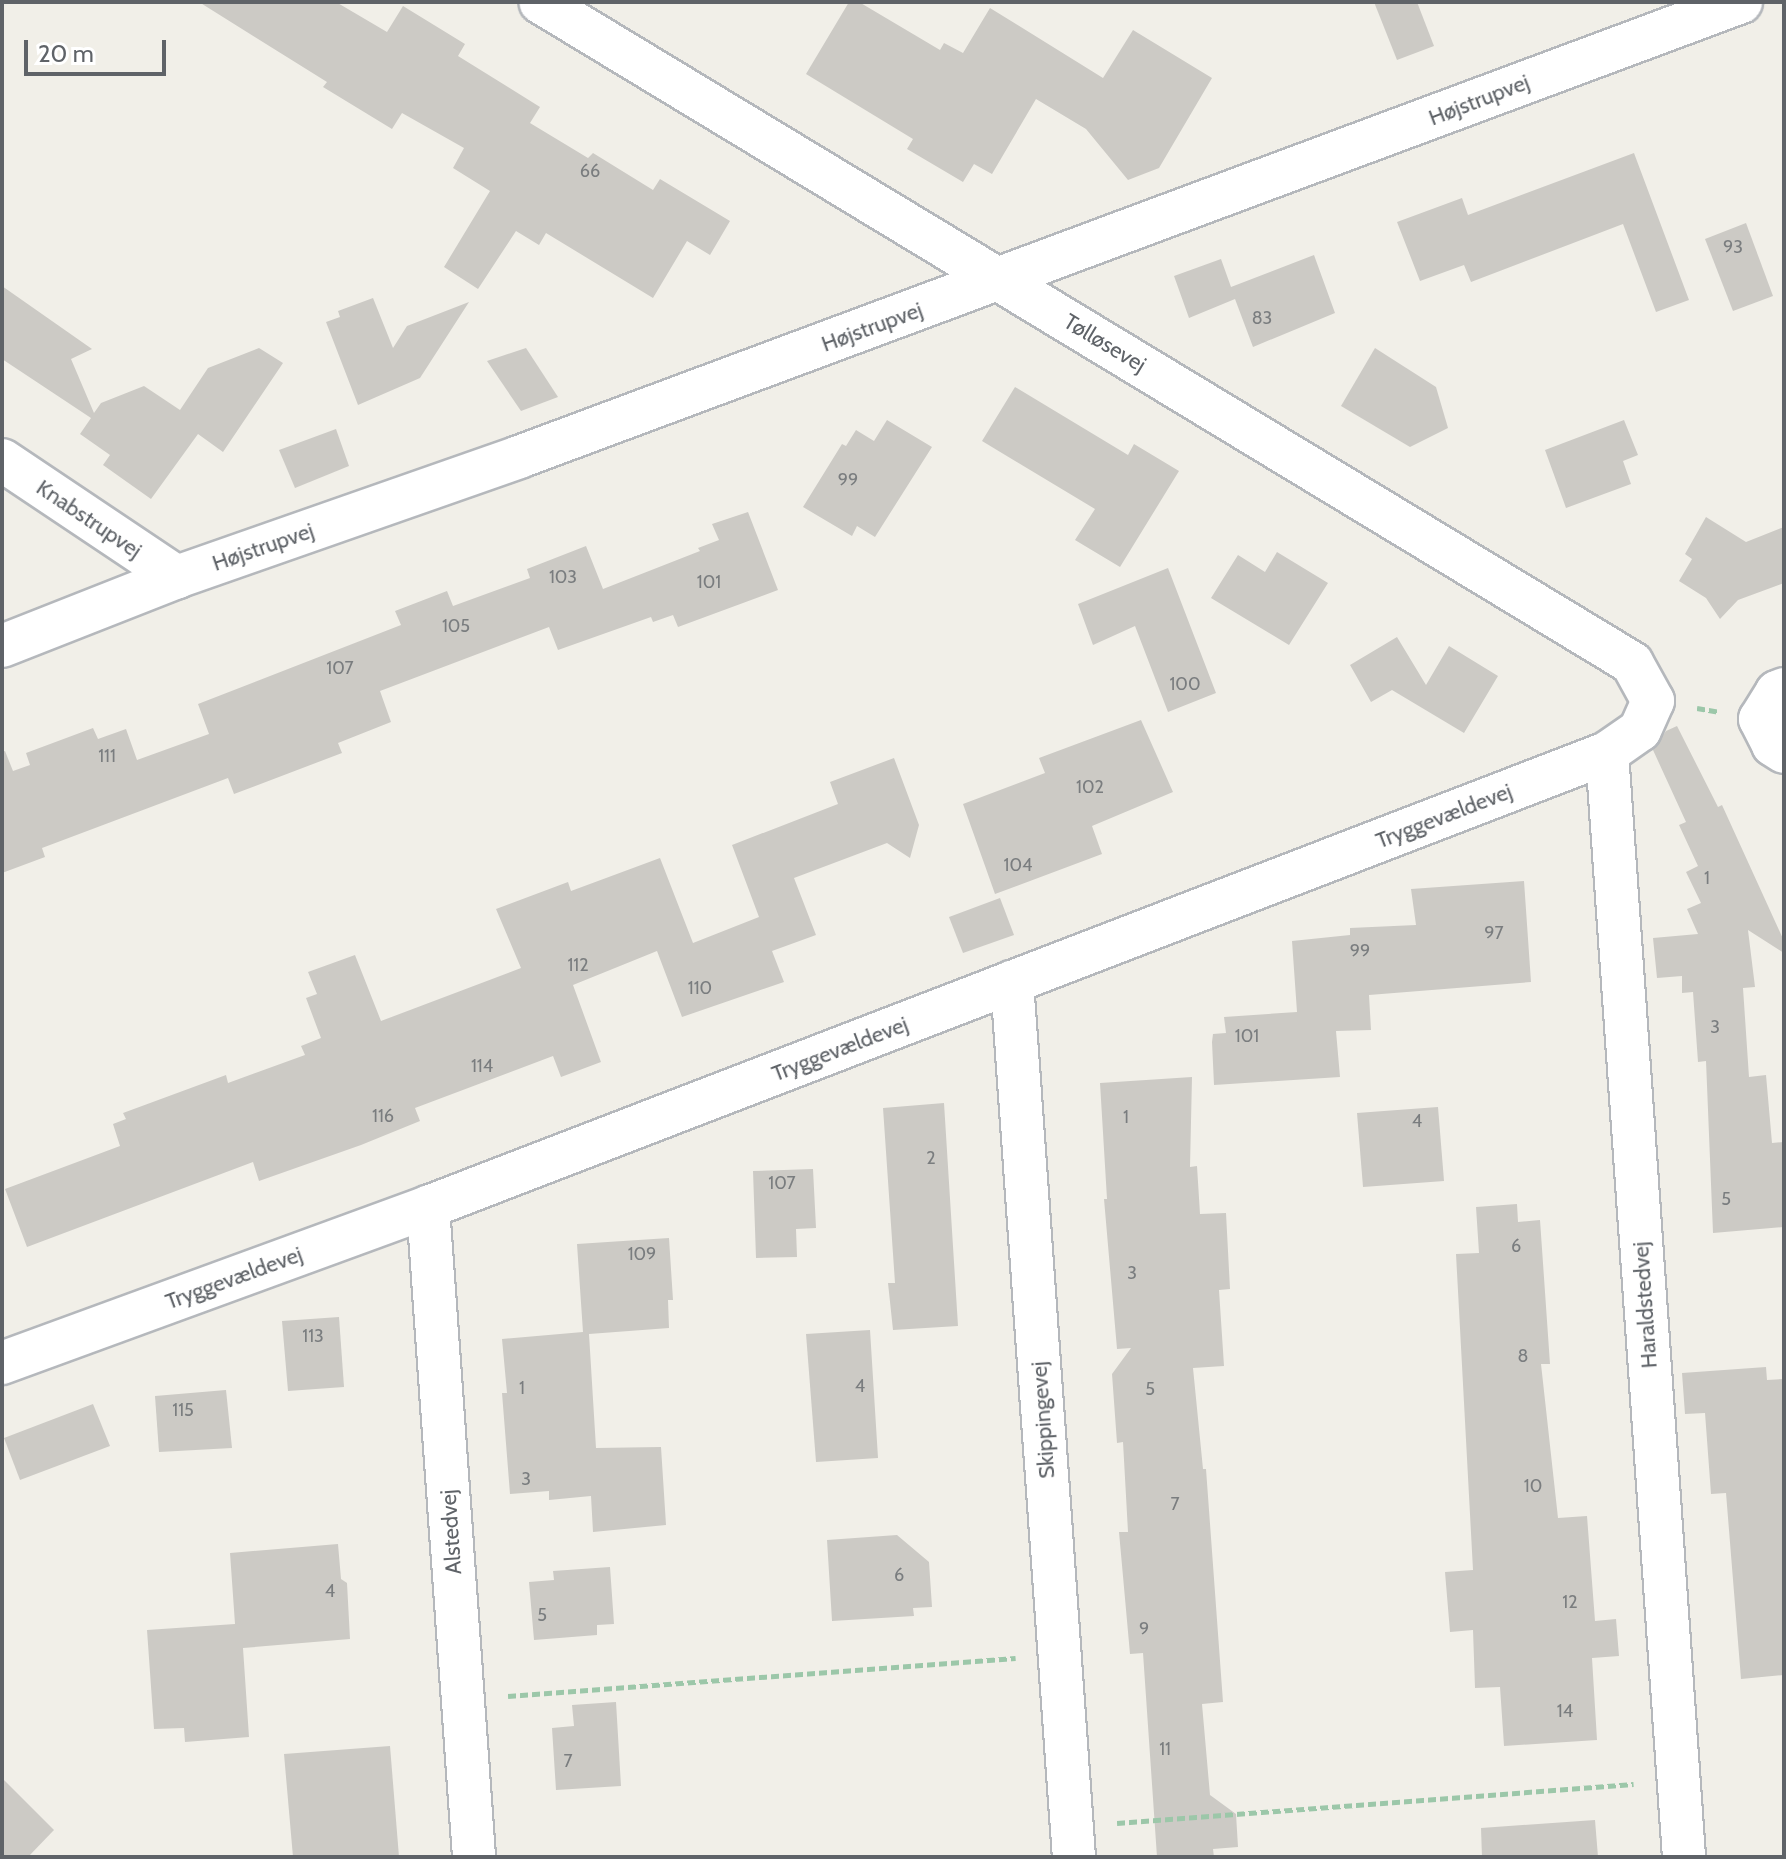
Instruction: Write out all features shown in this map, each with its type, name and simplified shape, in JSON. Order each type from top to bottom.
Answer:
[{"type":"street","name":"Tølløsevej","points":[[540,2],[1632,663],[1653,701]]},
{"type":"street","name":"Højstrupvej","points":[[2,646],[177,577],[519,457],[1741,2]]},
{"type":"street","name":"Knabstrupvej","points":[[2,460],[177,577]]},
{"type":"street","name":"Tryggevældevej","points":[[2,1363],[428,1207],[1607,753],[1640,730],[1653,701]]},
{"type":"street","points":[[1772,704],[1773,745],[1784,752]]},
{"type":"street","name":"Haraldstedvej","points":[[1607,753],[1684,1857]]},
{"type":"street","name":"Skippingevej","points":[[1012,982],[1073,1842]]},
{"type":"street","name":"Alstedvej","points":[[428,1207],[474,1857]]},
{"type":"path","points":[[1653,701],[1772,704]]},
{"type":"path","points":[[463,1699],[1060,1655]]},
{"type":"path","points":[[1073,1842],[1679,1781]]},
{"type":"building","points":[[199,2],[336,2],[387,32],[403,6],[465,44],[458,56],[540,107],[530,123],[588,158],[593,153],[653,190],[660,179],[730,221],[710,255],[687,241],[653,298],[546,233],[539,245],[516,231],[478,289],[444,267],[490,191],[453,168],[464,148],[402,113],[392,129],[323,87],[327,82]]},
{"type":"building","points":[[849,2],[859,2],[940,50],[944,43],[963,53],[990,8],[1103,78],[1133,30],[1212,78],[1159,168],[1128,180],[1086,129],[1036,99],[992,174],[974,164],[963,182],[907,149],[913,139],[806,74]]},
{"type":"building","points":[[1374,2],[1417,2],[1434,46],[1397,60]]},
{"type":"building","points":[[1634,153],[1689,300],[1656,312],[1623,224],[1471,282],[1464,265],[1420,281],[1397,222],[1462,198],[1468,215]]},
{"type":"building","points":[[1746,223],[1773,296],[1733,311],[1705,239]]},
{"type":"building","points":[[1314,255],[1335,313],[1253,347],[1235,299],[1189,318],[1174,276],[1221,259],[1231,287]]},
{"type":"building","points":[[2,286],[92,349],[71,359],[94,413],[101,403],[144,386],[180,410],[208,368],[259,348],[283,363],[223,452],[198,434],[151,499],[103,465],[110,455],[80,434],[91,418],[2,359]]},
{"type":"building","points":[[373,298],[393,348],[407,326],[469,302],[420,378],[358,405],[326,322],[340,317],[338,311]]},
{"type":"building","points":[[526,348],[558,397],[521,411],[487,361]]},
{"type":"building","points":[[1375,348],[1436,387],[1448,428],[1410,447],[1341,406]]},
{"type":"building","points":[[1015,387],[1128,455],[1134,444],[1179,471],[1120,567],[1075,540],[1095,509],[982,441]]},
{"type":"building","points":[[887,420],[932,447],[875,537],[857,526],[852,536],[803,507],[842,444],[846,446],[856,430],[874,441]]},
{"type":"building","points":[[1624,420],[1638,455],[1623,461],[1631,484],[1566,508],[1545,450]]},
{"type":"building","points":[[336,429],[349,466],[295,488],[279,450]]},
{"type":"building","points":[[748,512],[778,590],[678,627],[673,615],[653,622],[651,617],[558,650],[549,627],[380,691],[391,722],[338,743],[342,753],[234,794],[228,778],[42,848],[45,857],[2,873],[2,752],[5,751],[13,771],[30,765],[26,753],[93,728],[98,739],[126,729],[137,760],[209,734],[198,704],[401,625],[395,611],[447,591],[453,606],[530,578],[527,569],[586,546],[603,589],[700,551],[698,548],[719,540],[712,524]]},
{"type":"building","points":[[1706,517],[1746,542],[1784,527],[1784,583],[1738,600],[1720,619],[1706,598],[1679,581],[1692,559],[1685,554]]},
{"type":"building","points":[[1277,552],[1328,583],[1289,645],[1211,598],[1238,555],[1265,572]]},
{"type":"building","points":[[1168,568],[1216,693],[1168,712],[1135,626],[1093,645],[1078,604]]},
{"type":"building","points":[[1397,637],[1426,685],[1449,646],[1498,676],[1464,733],[1392,690],[1371,702],[1350,665]]},
{"type":"building","points":[[1141,720],[1173,792],[1092,826],[1102,854],[995,894],[963,804],[1045,773],[1039,758]]},
{"type":"building","points":[[1677,726],[1718,807],[1722,805],[1784,941],[1784,953],[1748,930],[1755,987],[1743,988],[1749,1077],[1766,1075],[1772,1143],[1784,1142],[1784,1227],[1713,1233],[1706,1061],[1698,1062],[1693,992],[1682,993],[1682,976],[1657,978],[1653,938],[1698,934],[1687,909],[1701,903],[1686,872],[1698,866],[1679,825],[1686,822],[1653,750],[1666,731]]},
{"type":"building","points":[[894,758],[919,825],[910,858],[887,843],[794,878],[816,935],[772,951],[784,982],[682,1017],[657,951],[573,985],[601,1062],[561,1077],[553,1056],[415,1108],[420,1121],[361,1145],[259,1181],[253,1162],[27,1247],[5,1189],[120,1146],[113,1124],[126,1119],[123,1113],[226,1075],[228,1083],[305,1055],[301,1046],[321,1038],[306,998],[317,994],[308,972],[355,955],[381,1021],[521,968],[496,909],[568,882],[571,891],[660,858],[693,943],[759,917],[732,845],[838,804],[830,782]]},
{"type":"building","points":[[1524,881],[1531,982],[1369,995],[1371,1030],[1336,1031],[1340,1077],[1214,1085],[1213,1034],[1226,1033],[1224,1017],[1297,1012],[1292,941],[1350,935],[1350,928],[1416,925],[1411,889]]},
{"type":"building","points":[[1000,898],[1014,935],[963,953],[949,917]]},
{"type":"building","points":[[1192,1077],[1190,1167],[1197,1166],[1200,1214],[1226,1213],[1230,1289],[1219,1290],[1224,1366],[1193,1368],[1203,1469],[1206,1469],[1223,1702],[1202,1704],[1210,1795],[1236,1814],[1238,1847],[1213,1849],[1214,1857],[1157,1857],[1143,1653],[1130,1654],[1119,1532],[1128,1532],[1123,1442],[1117,1443],[1112,1374],[1131,1348],[1117,1349],[1104,1199],[1107,1199],[1100,1083]]},
{"type":"building","points":[[944,1103],[958,1326],[893,1330],[888,1283],[895,1283],[883,1108]]},
{"type":"building","points":[[1438,1107],[1444,1181],[1363,1187],[1357,1113]]},
{"type":"building","points":[[813,1169],[816,1228],[796,1229],[797,1257],[756,1258],[753,1171]]},
{"type":"building","points":[[1517,1204],[1518,1222],[1540,1220],[1550,1364],[1541,1364],[1558,1518],[1587,1516],[1595,1621],[1616,1619],[1619,1656],[1592,1658],[1597,1740],[1504,1746],[1500,1687],[1475,1688],[1473,1630],[1450,1632],[1445,1572],[1473,1570],[1456,1254],[1479,1253],[1476,1207]]},
{"type":"building","points":[[669,1238],[673,1300],[668,1300],[669,1328],[589,1334],[596,1448],[661,1447],[666,1525],[593,1532],[591,1496],[549,1500],[549,1491],[510,1494],[502,1393],[507,1393],[502,1339],[583,1332],[577,1244]]},
{"type":"building","points":[[339,1317],[344,1387],[288,1391],[282,1321]]},
{"type":"building","points":[[870,1330],[878,1458],[816,1462],[806,1334]]},
{"type":"building","points":[[1766,1367],[1767,1380],[1784,1379],[1784,1675],[1741,1679],[1726,1493],[1711,1494],[1705,1413],[1685,1414],[1682,1373]]},
{"type":"building","points":[[226,1390],[232,1448],[159,1452],[155,1396]]},
{"type":"building","points":[[93,1404],[110,1446],[20,1480],[4,1438]]},
{"type":"building","points":[[897,1535],[929,1562],[932,1607],[913,1608],[914,1616],[832,1621],[827,1540]]},
{"type":"building","points":[[338,1544],[341,1579],[347,1583],[350,1639],[243,1648],[249,1737],[185,1742],[184,1728],[154,1729],[147,1630],[235,1624],[230,1553]]},
{"type":"building","points":[[610,1567],[614,1624],[597,1625],[597,1635],[534,1640],[529,1582],[554,1580],[553,1571]]},
{"type":"building","points":[[616,1702],[621,1786],[556,1790],[552,1728],[574,1726],[572,1705]]},
{"type":"building","points":[[390,1746],[399,1857],[293,1857],[284,1754]]},
{"type":"building","points":[[2,1778],[54,1830],[28,1857],[2,1857]]},
{"type":"building","points":[[1595,1820],[1598,1857],[1482,1857],[1481,1828]]}]
